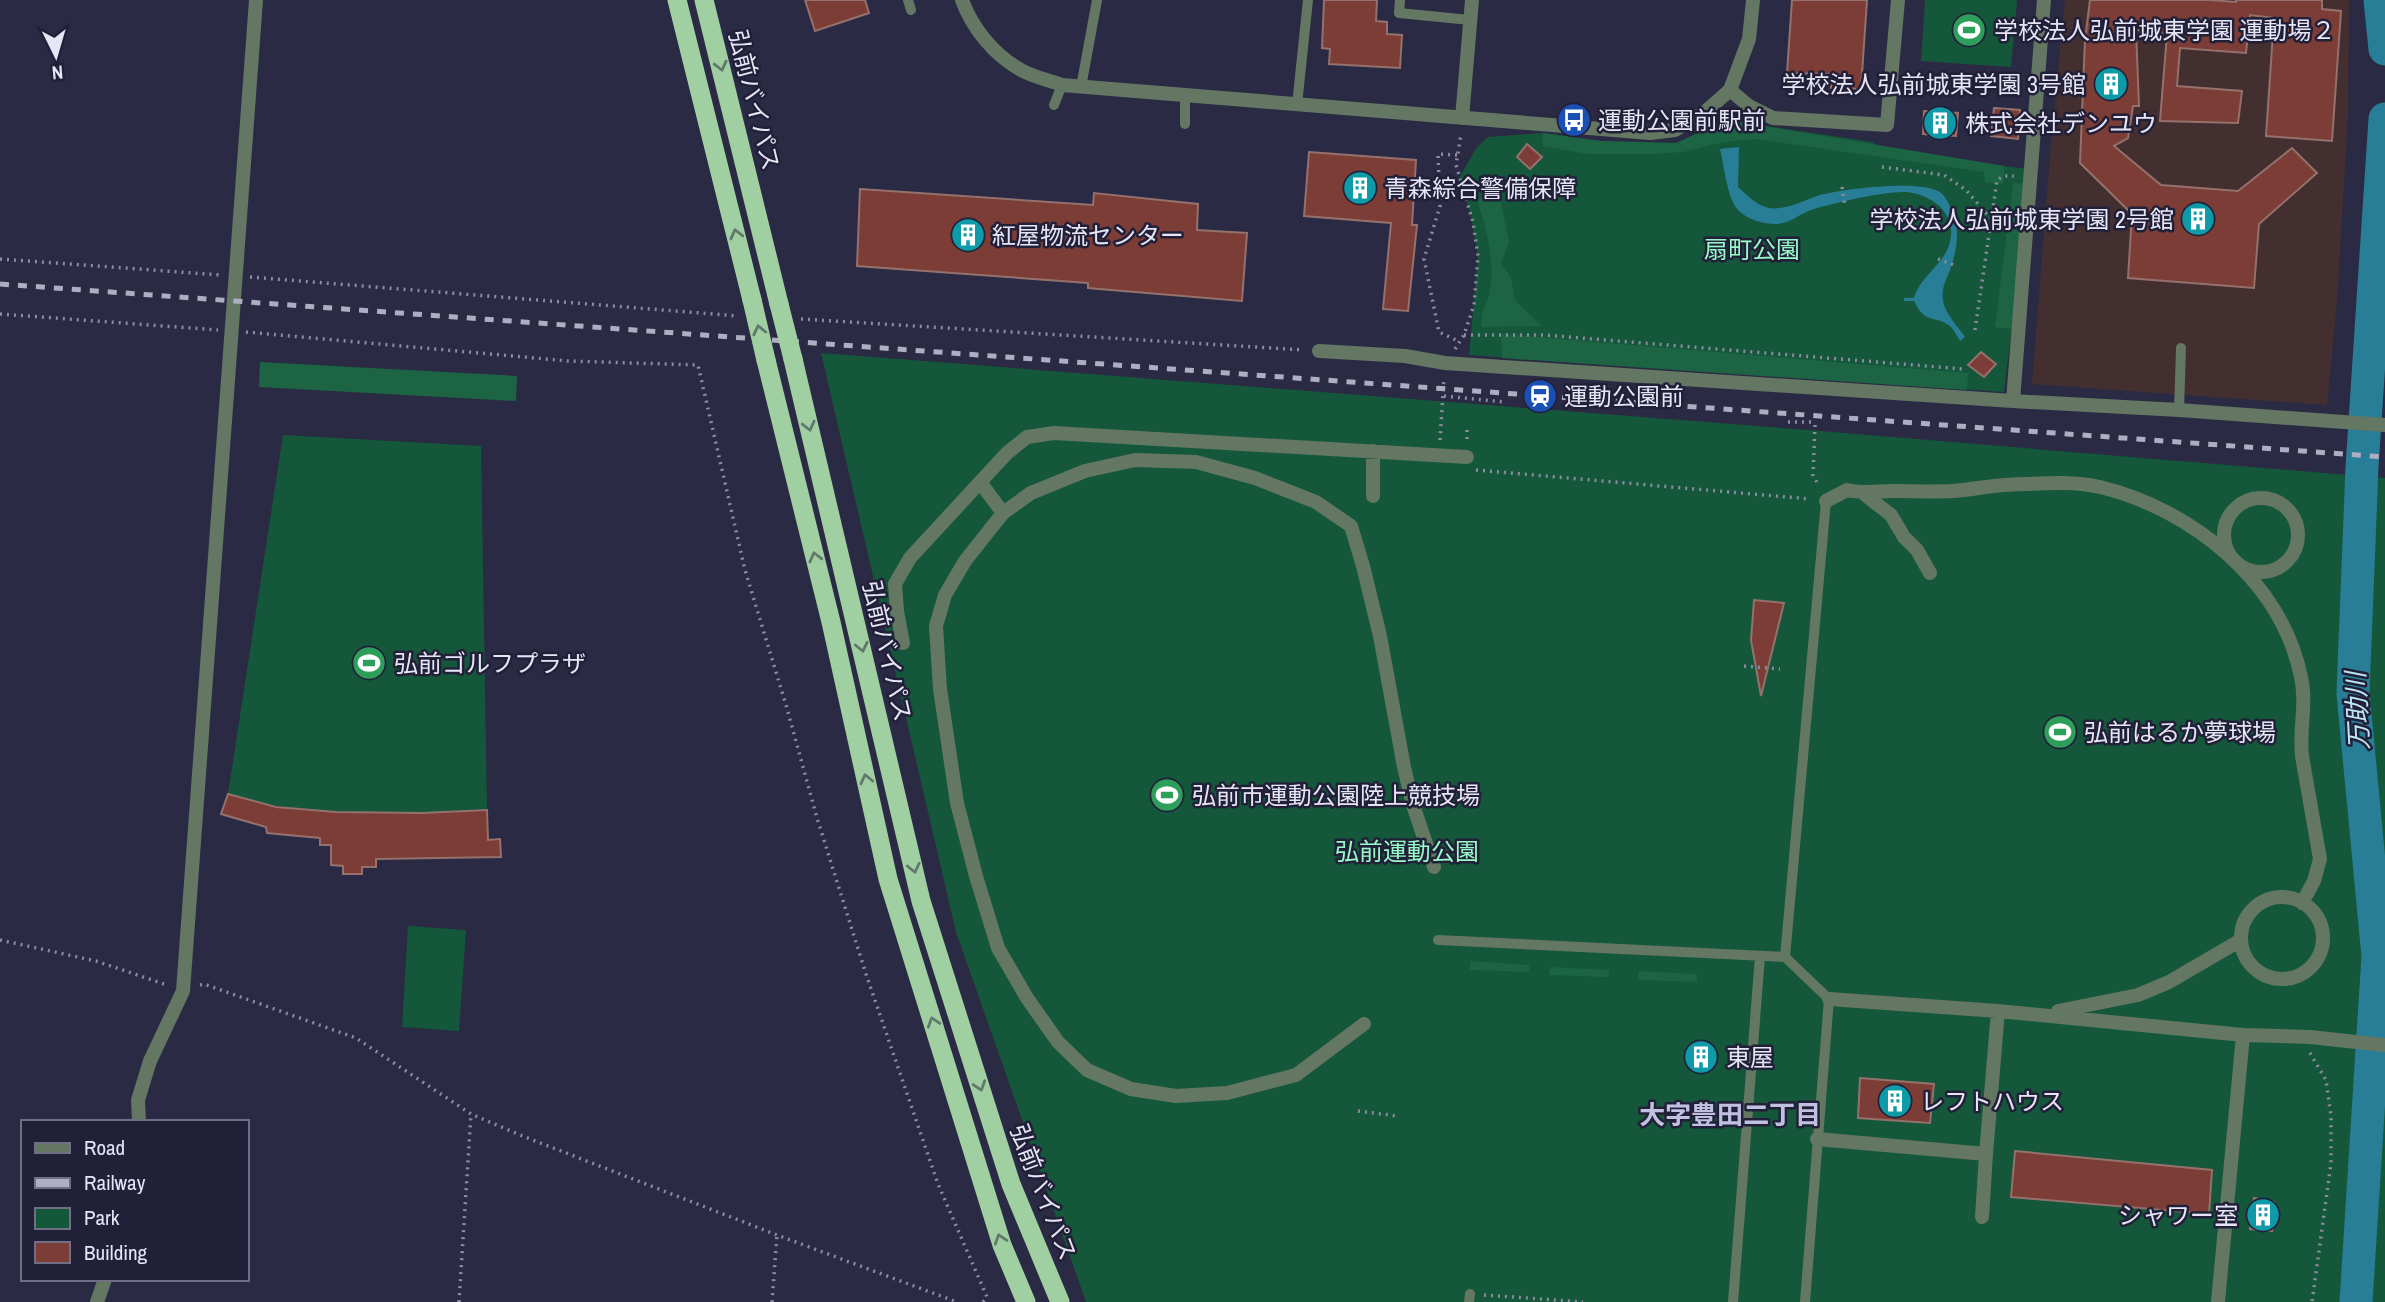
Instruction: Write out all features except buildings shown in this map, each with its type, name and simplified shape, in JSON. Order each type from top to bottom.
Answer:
[{"type":"highway","name":"弘前バイパス","points":[[677,0],[831,622],[888,879],[1002,1245],[1026,1302]]},
{"type":"highway","name":"弘前バイパス","points":[[704,0],[793,359],[921,901],[1011,1184],[1060,1302]]},
{"type":"street","points":[[139,1120],[138,1100],[150,1061],[183,991],[256,0]]},
{"type":"street","points":[[962,0],[967,13],[986,42],[1020,70],[1062,85],[1650,133],[1675,130],[1706,112],[1730,90],[1749,39],[1753,0]]},
{"type":"street","points":[[1462,118],[1472,0]]},
{"type":"street","points":[[1730,90],[1749,106],[1773,118],[1887,125],[1898,0]]},
{"type":"street","points":[[2013,401],[2044,0]]},
{"type":"street","points":[[1319,351],[1405,356],[1445,370],[2179,410],[2385,425]]},
{"type":"street","points":[[904,643],[895,584],[909,558],[1007,453],[1027,436],[1054,433],[1373,451],[1439,456],[1467,463]]},
{"type":"street","points":[[1373,451],[1373,496]]},
{"type":"street","points":[[1364,1024],[1296,1074],[1227,1093],[1176,1096],[1131,1089],[1087,1070],[1058,1042],[1027,998],[998,948],[957,803],[940,689],[936,626],[945,595],[965,561],[1003,513],[1031,494],[1085,471],[1135,460],[1196,462],[1255,478],[1316,502],[1351,526],[1380,636],[1413,806],[1434,867]]},
{"type":"street","points":[[980,482],[1003,513]]},
{"type":"street","points":[[1826,500],[1847,490],[1864,494],[1890,491],[1955,491],[2058,483],[2098,487],[2133,497],[2166,511],[2221,548],[2229,556],[2238,565],[2248,570],[2259,573],[2282,566],[2296,548],[2297,524],[2282,504],[2270,499],[2245,501],[2234,509],[2223,531],[2229,556],[2245,572],[2280,618],[2296,656],[2302,679],[2302,756],[2320,859],[2314,881],[2302,903]]},
{"type":"street","points":[[1864,494],[1891,515],[1930,573]]},
{"type":"street","points":[[2283,897],[2302,903],[2318,917],[2323,930],[2323,944],[2315,963],[2300,976],[2286,980],[2260,974],[2250,965],[2243,953],[2242,927],[2248,915],[2258,905],[2270,899],[2283,897]]},
{"type":"street","points":[[2040,1015],[2138,995],[2169,982],[2241,940]]},
{"type":"street","points":[[1829,999],[2385,1045]]},
{"type":"street","points":[[1982,1217],[1998,1011]]},
{"type":"street","points":[[2218,1302],[2243,1035]]},
{"type":"street","points":[[1817,1139],[1986,1154]]},
{"type":"street","points":[[97,1302],[104,1281]]},
{"type":"lane","points":[[1081,87],[1097,0]]},
{"type":"lane","points":[[1297,105],[1308,0]]},
{"type":"lane","points":[[1400,0],[1399,13],[1470,20]]},
{"type":"lane","points":[[1054,105],[1062,85]]},
{"type":"lane","points":[[1185,96],[1185,124]]},
{"type":"lane","points":[[2179,410],[2180,348]]},
{"type":"lane","points":[[1785,957],[1826,500]]},
{"type":"lane","points":[[1438,940],[1785,957],[1829,999],[1805,1302]]},
{"type":"lane","points":[[1733,1302],[1760,956]]},
{"type":"path","points":[[1439,456],[1445,370],[1464,335],[1474,304],[1478,256],[1473,222],[1456,165],[1462,118]]},
{"type":"path","points":[[1457,155],[1438,154],[1440,206],[1424,259],[1439,332],[1459,342]]},
{"type":"path","points":[[1882,167],[1944,175],[1966,190],[1990,218]]},
{"type":"path","points":[[1975,330],[1997,180],[2004,176],[2031,177]]},
{"type":"path","points":[[1520,178],[1531,189]]},
{"type":"path","points":[[1842,187],[1846,206]]},
{"type":"path","points":[[0,259],[733,316]]},
{"type":"path","points":[[1938,259],[1954,265]]},
{"type":"path","points":[[0,314],[233,331],[555,360],[698,365],[745,570],[817,818],[937,1184],[987,1297],[983,1302]]},
{"type":"path","points":[[802,320],[1319,351]]},
{"type":"path","points":[[1464,335],[1544,335],[1963,369]]},
{"type":"path","points":[[1443,396],[1504,402]]},
{"type":"path","points":[[1788,422],[1811,422],[1815,425],[1813,475],[1826,500]]},
{"type":"path","points":[[1467,463],[1826,500]]},
{"type":"path","points":[[1744,666],[1780,669]]},
{"type":"path","points":[[0,940],[96,961],[183,991],[204,984],[356,1038],[471,1114],[777,1236],[957,1302]]},
{"type":"path","points":[[2300,1037],[2326,1080],[2331,1116],[2331,1163],[2312,1302]]},
{"type":"path","points":[[1358,1111],[1397,1115]]},
{"type":"path","points":[[459,1302],[471,1114]]},
{"type":"path","points":[[772,1302],[777,1236]]},
{"type":"path","points":[[1482,1295],[1583,1302]]},
{"type":"shaded area","points":[[2065,0],[2349,0],[2348,115],[2337,302],[2327,405],[2032,384]]},
{"type":"green space","name":"学校法人弘前城東学園 運動場２","points":[[1925,0],[2017,0],[2011,67],[1921,61]]},
{"type":"green space","name":"扇町公園","points":[[1727,120],[1872,142],[1891,154],[2031,169],[2004,392],[1469,355],[1478,256],[1470,212],[1459,178],[1477,147],[1488,137],[1543,133],[1601,141],[1676,143]]},
{"type":"green space","points":[[1727,120],[2005,166],[2003,184],[1985,182],[1984,172],[1756,139],[1724,142],[1683,152],[1655,154],[1586,154],[1542,146],[1543,133],[1601,141],[1676,143]]},
{"type":"green space","points":[[2013,183],[2030,184],[2013,329],[1995,327]]},
{"type":"green space","points":[[1500,197],[1509,242],[1501,264],[1511,277],[1515,300],[1542,326],[1482,327],[1483,311],[1490,291],[1491,267],[1477,199]]},
{"type":"green space","points":[[1501,334],[1968,373],[1967,390],[1502,358]]},
{"type":"green space","name":"弘前運動公園","points":[[821,353],[2385,478],[2385,1302],[1086,1302],[956,932]]},
{"type":"green space","points":[[260,362],[517,376],[516,401],[259,387]]},
{"type":"green space","points":[[283,435],[481,446],[487,810],[356,814],[291,808],[228,794]]},
{"type":"green space","points":[[408,926],[466,930],[459,1031],[402,1027]]},
{"type":"green space","points":[[1470,961],[1529,965],[1529,972],[1470,970]]},
{"type":"green space","points":[[1550,967],[1609,970],[1609,977],[1549,975]]},
{"type":"green space","points":[[1639,971],[1697,974],[1697,982],[1638,980]]},
{"type":"water","points":[[1739,147],[1738,187],[1764,207],[1781,208],[1820,195],[1862,188],[1913,186],[1940,192],[1951,208],[1957,231],[1955,255],[1943,289],[1943,301],[1949,315],[1965,337],[1960,341],[1950,326],[1927,317],[1914,301],[1904,301],[1904,298],[1914,298],[1949,245],[1951,226],[1938,204],[1914,193],[1885,193],[1820,207],[1782,223],[1756,221],[1734,205],[1726,181],[1720,149]]},
{"type":"waterway","name":"万助川","points":[[2380,0],[2385,49]]},
{"type":"waterway","name":"万助川","points":[[2356,1302],[2378,956],[2353,693],[2362,467],[2385,119]]},
{"type":"railway","points":[[0,284],[2385,457]]},
{"type":"place","name":"学校法人弘前城東学園 運動場２","points":[[1969,30]]},
{"type":"place","name":"学校法人弘前城東学園 3号館","points":[[2111,84]]},
{"type":"place","name":"運動公園前駅前","points":[[1574,120]]},
{"type":"place","name":"株式会社デンユウ","points":[[1940,123]]},
{"type":"place","name":"青森綜合警備保障","points":[[1360,188]]},
{"type":"place","name":"学校法人弘前城東学園 2号館","points":[[2198,219]]},
{"type":"place","name":"紅屋物流センター","points":[[968,235]]},
{"type":"place","name":"運動公園前","points":[[1540,396]]},
{"type":"place","name":"弘前ゴルフプラザ","points":[[369,663]]},
{"type":"place","name":"弘前はるか夢球場","points":[[2060,732]]},
{"type":"place","name":"弘前市運動公園陸上競技場","points":[[1167,795]]},
{"type":"place","name":"東屋","points":[[1701,1057]]},
{"type":"place","name":"レフトハウス","points":[[1895,1101]]},
{"type":"place","name":"シャワー室","points":[[2263,1215]]},
{"type":"district","name":"大字豊田二丁目","points":[[1730,1114]]}]
